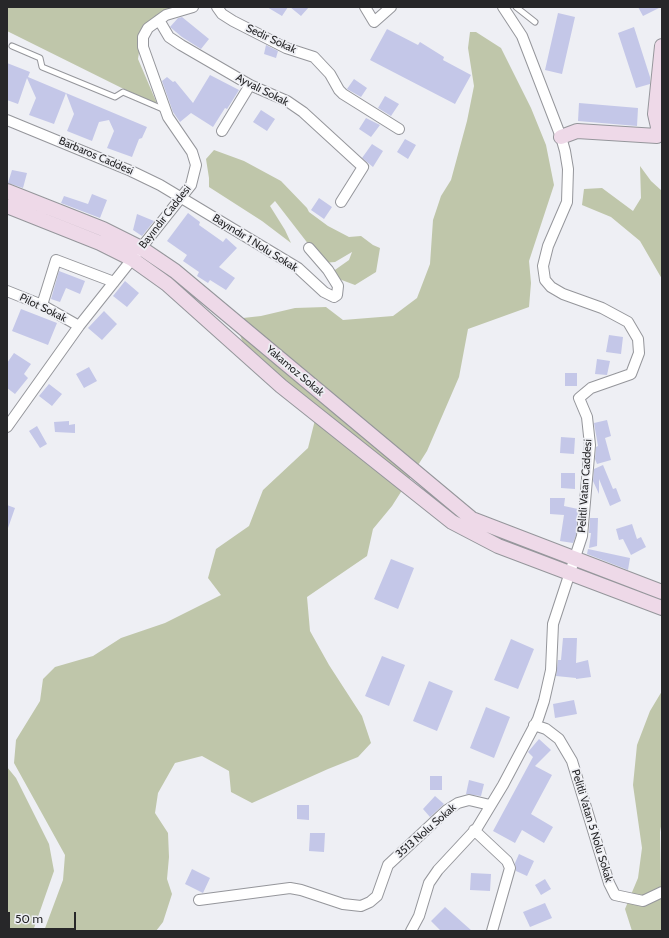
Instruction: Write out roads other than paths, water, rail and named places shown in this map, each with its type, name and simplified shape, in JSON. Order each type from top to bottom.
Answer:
[{"type":"main road","points":[[562,137],[577,131],[657,136],[661,127],[655,114],[662,46]]},
{"type":"main road","name":"Yakamoz Sokak","points":[[7,191],[103,229],[141,248],[175,271],[472,519],[662,592]]},
{"type":"main road","name":"Yakamoz Sokak","points":[[7,206],[100,243],[132,259],[168,284],[281,386],[452,522],[498,546],[662,608]]},
{"type":"street","name":"Bayındır Caddesi","points":[[7,427],[79,326],[182,198],[194,177],[196,165],[192,152],[171,123],[144,47],[143,37],[148,28],[166,15],[193,7]]},
{"type":"street","name":"Sedir Sokak","points":[[217,7],[222,14],[239,24],[286,48],[314,57],[330,74],[338,90],[399,129]]},
{"type":"street","points":[[365,7],[374,22],[391,7]]},
{"type":"street","points":[[503,7],[522,36],[562,137]]},
{"type":"street","name":"Ayvalı Sokak","points":[[158,20],[169,37],[205,61],[250,85],[287,102],[303,112],[363,167],[341,202]]},
{"type":"street","points":[[222,131],[250,85]]},
{"type":"street","name":"Barbaros Caddesi","points":[[7,120],[131,171],[182,198]]},
{"type":"street","name":"Pelitli Vatan Caddesi","points":[[411,931],[419,916],[429,883],[438,870],[474,830],[503,785],[534,725],[544,701],[551,670],[553,624],[570,573],[576,560],[582,536],[590,445],[587,417],[579,398],[591,388],[630,374],[639,353],[638,339],[628,322],[602,308],[563,294],[551,287],[545,280],[543,266],[548,246],[567,202],[568,169],[562,137]]},
{"type":"street","name":"Bayındır 1 Nolu Sokak","points":[[182,198],[298,268],[324,292],[334,297],[337,295],[338,286],[328,270],[309,248]]},
{"type":"street","points":[[42,305],[56,260],[114,282]]},
{"type":"street","name":"Pilot Sokak","points":[[7,291],[42,305],[79,326]]},
{"type":"street","name":"Pelitli Vatan 5 Nolu Sokak","points":[[534,725],[546,729],[559,739],[572,761],[609,883],[616,894],[643,901],[662,892]]},
{"type":"street","name":"3513 Nolu Sokak","points":[[199,900],[290,888],[301,890],[343,904],[361,906],[370,902],[377,896],[388,864],[447,810],[458,803],[469,800],[490,805]]},
{"type":"street","points":[[474,830],[507,861],[510,868],[492,931]]},
{"type":"lane","points":[[516,7],[535,22]]},
{"type":"lane","points":[[12,46],[40,58],[42,67],[115,97],[123,92],[166,111]]}]
